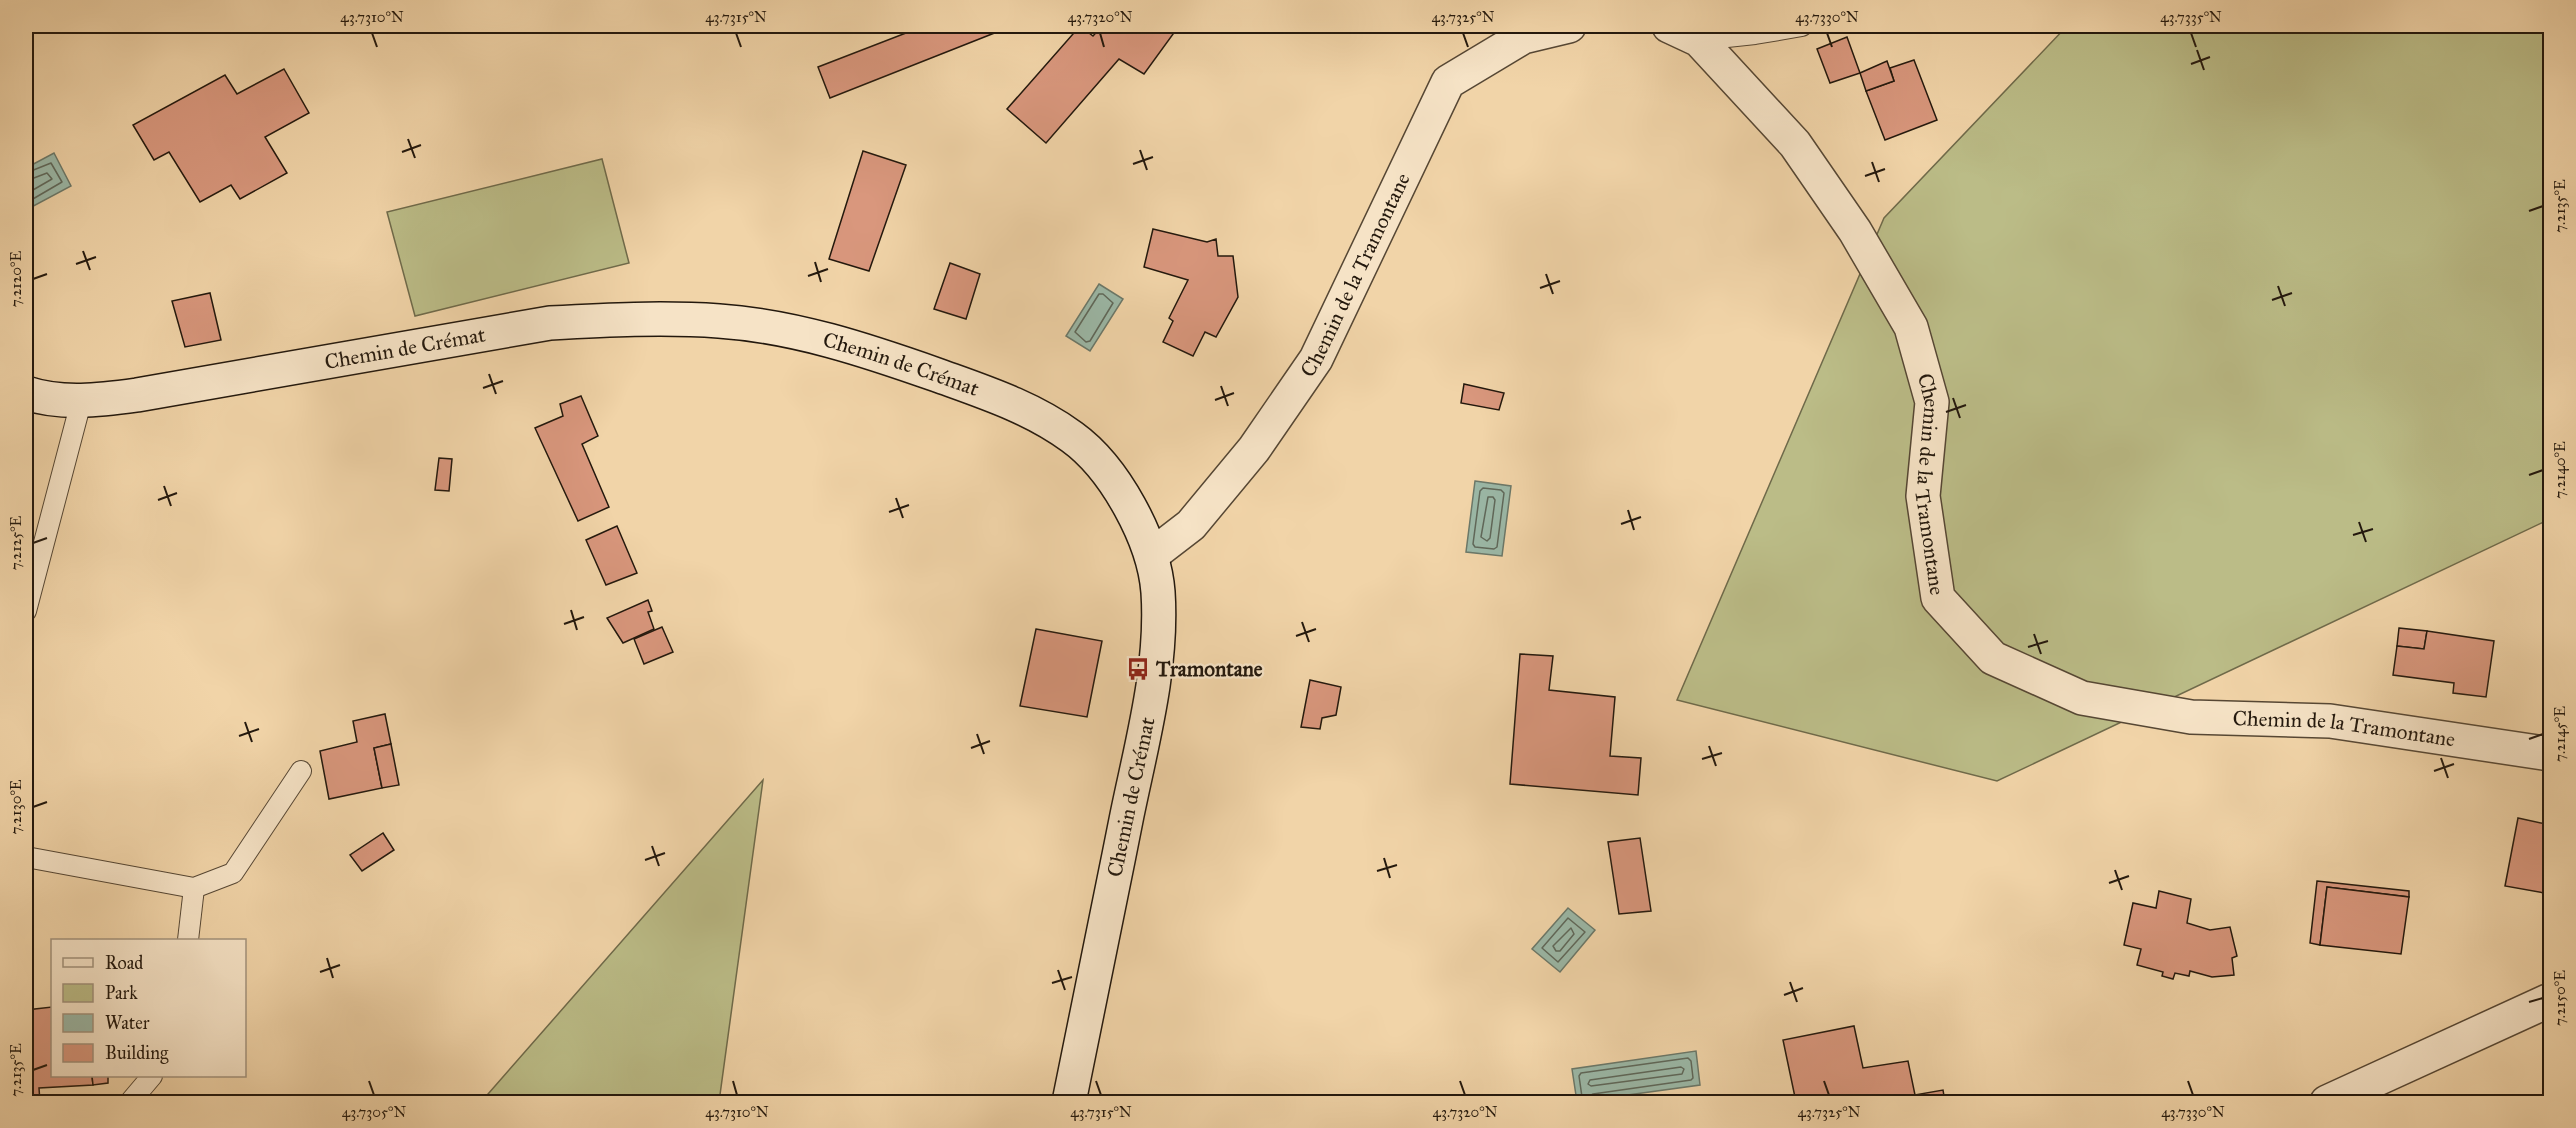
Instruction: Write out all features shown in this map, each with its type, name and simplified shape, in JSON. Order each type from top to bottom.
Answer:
[{"type":"street","name":"Chemin de la Tramontane","points":[[1152,555],[1191,525],[1254,450],[1316,358],[1448,82],[1523,37],[1569,26]]},
{"type":"street","name":"Chemin de la Tramontane","points":[[1669,26],[1704,33],[1795,144],[1856,231],[1911,327],[1932,402],[1923,496],[1938,598],[1993,658],[2082,698],[2191,717],[2330,721],[2550,754]]},
{"type":"street","name":"Chemin de Crémat","points":[[26,393],[39,397],[81,402],[137,396],[550,323],[618,319],[720,321],[802,332],[890,358],[1006,400],[1039,416],[1075,439],[1115,484],[1134,516],[1152,555],[1158,591],[1158,629],[1150,705],[1069,1102]]},
{"type":"street","points":[[2327,1102],[2550,1000]]},
{"type":"lane","points":[[1704,33],[1755,34],[1802,26]]},
{"type":"lane","points":[[26,611],[81,402]]},
{"type":"lane","points":[[26,856],[194,888],[232,873],[301,771]]},
{"type":"lane","points":[[188,939],[194,888]]},
{"type":"lane","points":[[130,1102],[151,1077]]},
{"type":"green space","points":[[2067,26],[2550,26],[2550,519],[1997,781],[1677,700],[1884,218]]},
{"type":"green space","points":[[602,159],[629,263],[415,316],[387,212]]},
{"type":"green space","points":[[763,780],[719,1102],[481,1102]]},
{"type":"water","points":[[54,153],[71,186],[26,210],[26,168]]},
{"type":"water","points":[[1099,284],[1123,299],[1090,351],[1066,336]]},
{"type":"water","points":[[1475,481],[1511,486],[1502,556],[1466,552]]},
{"type":"water","points":[[1568,908],[1595,930],[1560,972],[1532,949]]},
{"type":"water","points":[[1696,1051],[1700,1085],[1577,1102],[1572,1069]]},
{"type":"building","points":[[924,26],[995,26],[997,32],[830,98],[818,67]]},
{"type":"building","points":[[1080,26],[1093,36],[1102,26],[1170,26],[1176,30],[1144,74],[1119,59],[1046,143],[1007,109]]},
{"type":"building","points":[[1847,37],[1860,73],[1830,83],[1817,49]]},
{"type":"building","points":[[1914,60],[1937,120],[1885,140],[1866,91],[1894,81],[1890,68]]},
{"type":"building","points":[[1887,61],[1894,81],[1866,91],[1860,73]]},
{"type":"building","points":[[284,69],[309,113],[265,137],[287,173],[240,199],[231,185],[200,202],[169,152],[154,160],[133,125],[225,75],[237,94]]},
{"type":"building","points":[[863,151],[906,165],[869,271],[829,259]]},
{"type":"building","points":[[1153,229],[1207,242],[1216,239],[1218,256],[1233,256],[1238,297],[1216,337],[1205,332],[1193,356],[1163,342],[1173,321],[1169,318],[1188,280],[1144,267]]},
{"type":"building","points":[[950,263],[980,274],[966,319],[934,309]]},
{"type":"building","points":[[210,293],[221,340],[185,347],[172,301]]},
{"type":"building","points":[[1464,384],[1504,393],[1499,410],[1461,403]]},
{"type":"building","points":[[581,396],[598,436],[582,444],[609,507],[578,521],[535,428],[563,416],[560,404]]},
{"type":"building","points":[[439,458],[452,459],[449,491],[435,490]]},
{"type":"building","points":[[617,526],[637,573],[606,585],[586,540]]},
{"type":"building","points":[[648,600],[652,611],[648,612],[654,629],[623,643],[607,618]]},
{"type":"building","points":[[662,627],[673,652],[644,664],[634,639]]},
{"type":"building","points":[[2399,628],[2427,631],[2424,649],[2397,646]]},
{"type":"building","points":[[1036,629],[1102,641],[1087,717],[1020,706]]},
{"type":"building","points":[[2427,631],[2494,641],[2486,697],[2453,693],[2454,683],[2393,675],[2397,646],[2424,649]]},
{"type":"building","points":[[1520,654],[1553,656],[1549,690],[1615,697],[1610,756],[1641,758],[1638,795],[1510,784]]},
{"type":"building","points":[[1310,680],[1341,687],[1336,715],[1322,718],[1320,729],[1301,727]]},
{"type":"building","points":[[385,714],[391,744],[374,748],[382,788],[329,799],[320,751],[357,742],[353,721]]},
{"type":"building","points":[[391,744],[399,785],[382,788],[374,748]]},
{"type":"building","points":[[2518,818],[2550,825],[2550,894],[2505,886]]},
{"type":"building","points":[[383,833],[394,850],[362,871],[350,855]]},
{"type":"building","points":[[1640,838],[1651,911],[1619,914],[1608,842]]},
{"type":"building","points":[[2317,881],[2409,891],[2409,897],[2327,887],[2320,945],[2310,943]]},
{"type":"building","points":[[2327,887],[2409,897],[2401,954],[2320,945]]},
{"type":"building","points":[[2159,891],[2191,899],[2187,923],[2210,930],[2230,927],[2237,956],[2232,958],[2234,975],[2212,977],[2190,971],[2189,976],[2175,973],[2173,979],[2162,976],[2163,972],[2137,965],[2141,949],[2124,945],[2133,903],[2156,908]]},
{"type":"building","points":[[51,1007],[51,1077],[92,1077],[93,1085],[39,1088],[40,1102],[26,1102],[26,1010]]},
{"type":"building","points":[[1854,1026],[1863,1068],[1908,1061],[1915,1095],[1943,1090],[1945,1102],[1796,1102],[1783,1040]]},
{"type":"building","points":[[92,1077],[108,1077],[108,1083],[93,1085]]},
{"type":"place","name":"Tramontane","points":[[1138,669]]}]
